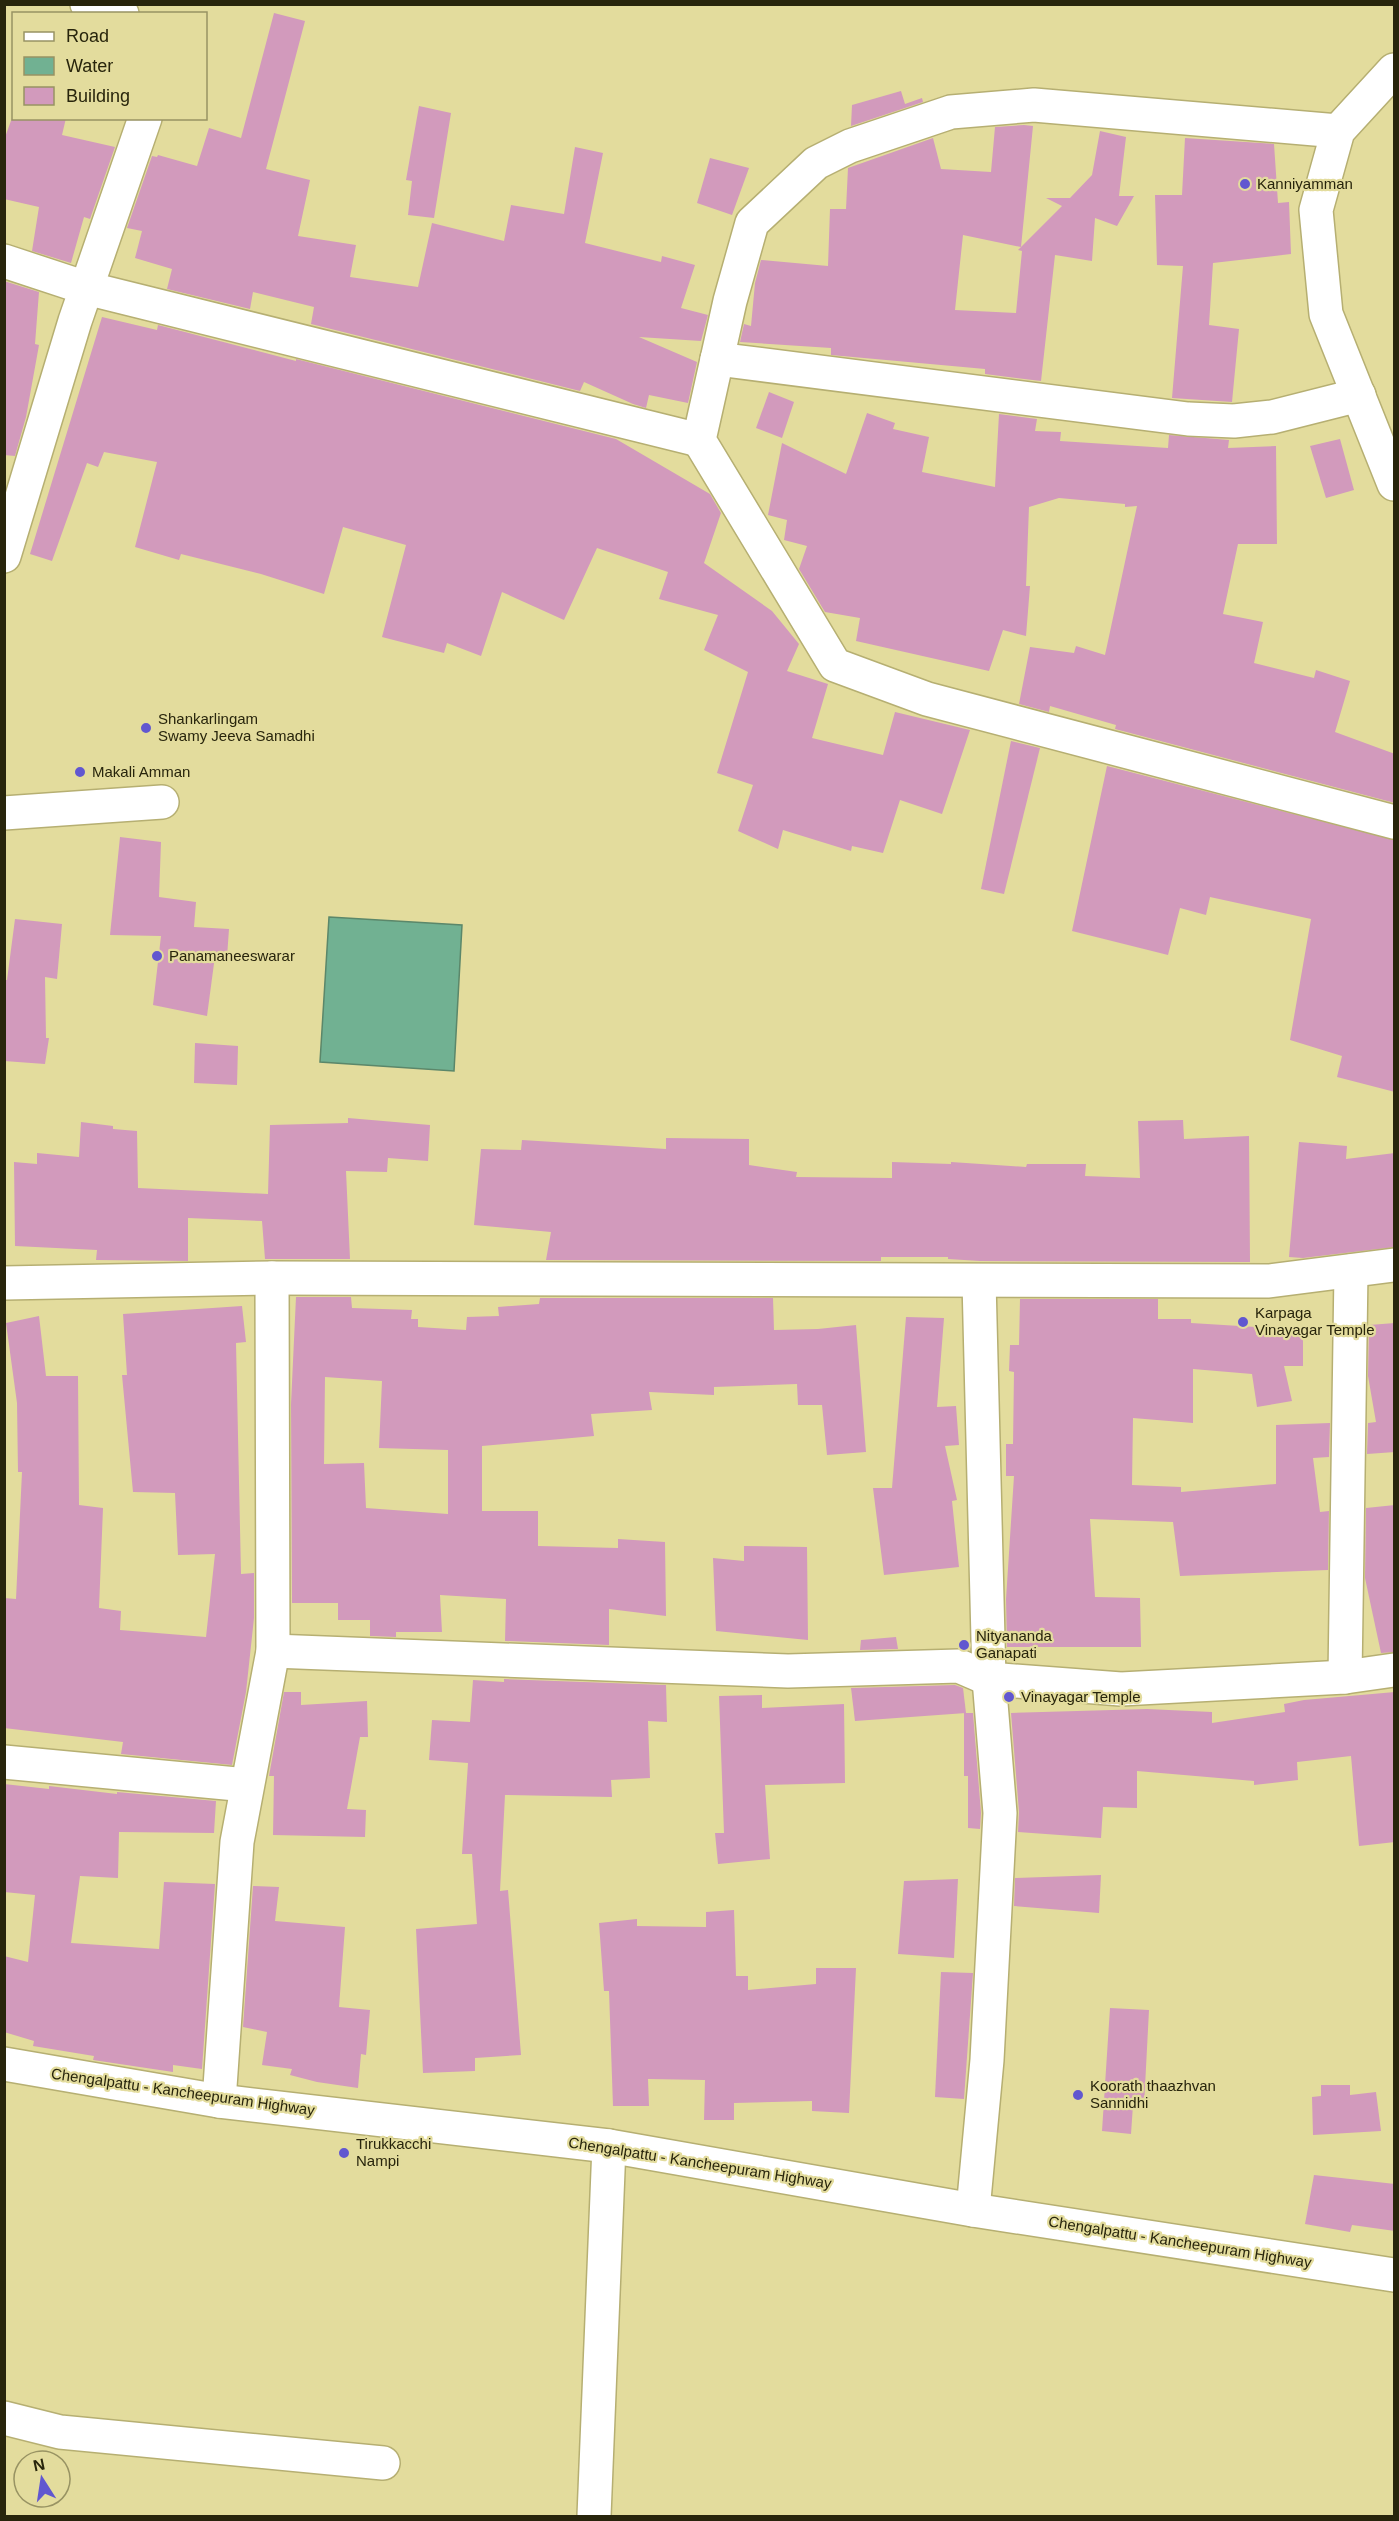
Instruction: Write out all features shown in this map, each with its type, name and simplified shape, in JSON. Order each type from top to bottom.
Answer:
[{"type":"main road","points":[[87,4],[115,12]]},
{"type":"main road","points":[[1395,70],[1338,131],[1316,210],[1326,314],[1395,484]]},
{"type":"main road","points":[[1338,131],[1034,105],[951,112],[850,146],[816,163],[752,223],[730,301],[699,440],[835,665],[937,702],[1395,822]]},
{"type":"main road","points":[[4,556],[86,288],[144,120]]},
{"type":"main road","points":[[4,261],[86,288],[699,440]]},
{"type":"main road","points":[[717,359],[1188,419],[1234,422],[1272,417],[1359,395]]},
{"type":"main road","points":[[4,813],[162,802]]},
{"type":"main road","points":[[4,1283],[272,1278],[1269,1281],[1395,1265]]},
{"type":"main road","points":[[1345,1677],[1351,1271]]},
{"type":"main road","points":[[219,2101],[237,1842],[273,1650],[272,1278]]},
{"type":"main road","points":[[973,2210],[987,2060],[1000,1813],[989,1679],[979,1281]]},
{"type":"main road","points":[[273,1650],[788,1671],[959,1666],[989,1679],[1121,1689],[1345,1677],[1395,1670]]},
{"type":"main road","points":[[4,1762],[247,1785]]},
{"type":"main road","name":"Chengalpattu - Kancheepuram Highway","points":[[4,2064],[219,2101],[609,2146],[973,2210],[1395,2275]]},
{"type":"main road","points":[[594,2517],[609,2146]]},
{"type":"main road","points":[[4,2418],[60,2432],[382,2463]]},
{"type":"water","points":[[329,917],[462,925],[454,1071],[320,1062]]},
{"type":"building","points":[[274,13],[305,21],[266,169],[310,180],[298,236],[356,245],[350,277],[418,287],[432,223],[504,241],[511,205],[564,214],[575,147],[603,153],[585,243],[661,262],[662,256],[695,265],[681,308],[708,315],[701,341],[639,337],[697,362],[688,403],[649,395],[646,408],[584,382],[580,391],[311,324],[314,307],[253,292],[250,309],[167,289],[172,269],[135,258],[142,231],[127,228],[152,156],[157,157],[158,155],[197,166],[209,128],[241,138]]},
{"type":"building","points":[[901,91],[905,104],[922,98],[923,102],[851,126],[852,105]]},
{"type":"building","points":[[419,106],[451,113],[434,218],[408,215],[412,181],[406,180]]},
{"type":"building","points":[[12,118],[12,120],[66,120],[62,135],[115,147],[90,219],[84,217],[71,263],[32,251],[39,207],[4,199],[4,140]]},
{"type":"building","points":[[1033,126],[1021,247],[1062,206],[1046,198],[1070,198],[1092,175],[1100,131],[1126,137],[1119,196],[1134,196],[1117,226],[1095,218],[1092,261],[1055,255],[1041,381],[985,374],[985,369],[831,355],[831,348],[740,342],[744,324],[751,326],[755,283],[761,260],[828,266],[830,209],[846,209],[848,168],[933,138],[941,169],[991,172],[995,127]],"holes":[[[963,235],[1021,247],[1018,250],[1022,251],[1016,313],[955,310]]]},
{"type":"building","points":[[1185,138],[1274,144],[1278,203],[1289,202],[1291,254],[1213,263],[1209,325],[1239,329],[1232,402],[1172,398],[1183,266],[1157,265],[1155,195],[1182,195]]},
{"type":"building","points":[[710,158],[749,168],[732,215],[697,203]]},
{"type":"building","points":[[4,281],[39,292],[35,344],[39,345],[26,417],[15,456],[4,455]]},
{"type":"building","points":[[102,317],[157,330],[158,325],[616,439],[710,494],[721,513],[704,563],[772,611],[799,644],[787,671],[828,684],[812,738],[883,755],[895,712],[970,730],[942,814],[900,800],[883,853],[852,846],[851,851],[783,830],[778,849],[738,831],[753,785],[717,773],[748,672],[704,650],[718,615],[659,599],[668,572],[597,548],[564,620],[502,592],[481,656],[447,643],[444,653],[382,637],[406,545],[343,527],[324,594],[261,574],[181,554],[179,560],[135,547],[157,462],[104,452],[98,467],[87,463],[52,561],[30,554]]},
{"type":"building","points":[[769,392],[794,402],[782,438],[756,428]]},
{"type":"building","points":[[867,413],[895,423],[893,429],[929,437],[922,472],[995,487],[999,414],[1037,419],[1035,431],[1061,432],[1060,441],[1168,448],[1169,435],[1229,440],[1228,448],[1276,446],[1277,544],[1238,544],[1223,614],[1263,622],[1254,663],[1314,678],[1316,670],[1350,681],[1335,732],[1395,754],[1395,803],[1115,729],[1116,725],[1050,706],[1049,712],[1019,704],[1030,647],[1074,653],[1076,646],[1105,655],[1137,506],[1125,507],[1125,504],[1059,498],[1029,507],[1026,586],[1030,586],[1026,636],[1003,630],[989,671],[856,641],[860,618],[825,612],[799,569],[807,546],[784,540],[787,520],[768,515],[782,443],[846,474]]},
{"type":"building","points":[[1340,439],[1354,490],[1326,498],[1310,446]]},
{"type":"building","points":[[1011,741],[1040,748],[1004,894],[981,889]]},
{"type":"building","points":[[1107,766],[1395,840],[1395,1092],[1337,1077],[1342,1056],[1290,1040],[1311,919],[1210,897],[1206,915],[1180,908],[1168,955],[1072,931]]},
{"type":"building","points":[[120,837],[161,842],[159,897],[196,902],[194,927],[229,929],[227,957],[215,956],[207,1016],[153,1005],[161,936],[110,935]]},
{"type":"building","points":[[15,919],[62,924],[57,979],[45,977],[46,1038],[49,1038],[45,1064],[4,1061],[4,980],[7,980]]},
{"type":"building","points":[[195,1043],[238,1046],[237,1085],[194,1083]]},
{"type":"building","points":[[348,1118],[430,1125],[428,1161],[388,1158],[387,1172],[346,1171],[350,1259],[265,1259],[262,1221],[188,1218],[188,1261],[96,1260],[97,1250],[15,1246],[14,1162],[37,1164],[37,1153],[79,1157],[81,1122],[113,1126],[113,1129],[137,1131],[138,1188],[268,1194],[270,1125],[348,1123]]},
{"type":"building","points":[[1183,1120],[1184,1139],[1249,1136],[1250,1262],[980,1261],[948,1259],[948,1257],[881,1257],[881,1261],[546,1260],[551,1232],[474,1225],[481,1149],[521,1150],[522,1140],[666,1149],[666,1138],[749,1139],[749,1165],[797,1172],[796,1177],[892,1178],[892,1162],[951,1164],[951,1162],[1026,1167],[1027,1164],[1086,1164],[1085,1176],[1140,1178],[1138,1121]]},
{"type":"building","points":[[1299,1142],[1347,1146],[1346,1159],[1395,1153],[1395,1247],[1303,1258],[1289,1257]]},
{"type":"building","points":[[296,1297],[351,1297],[352,1308],[412,1310],[411,1319],[418,1319],[418,1327],[466,1330],[467,1317],[499,1316],[498,1307],[539,1304],[540,1298],[773,1298],[774,1330],[856,1325],[866,1452],[827,1455],[822,1405],[798,1405],[797,1384],[714,1387],[714,1395],[649,1392],[652,1410],[591,1414],[594,1436],[482,1446],[482,1511],[538,1511],[538,1546],[618,1548],[618,1539],[665,1542],[666,1616],[609,1609],[609,1645],[505,1641],[506,1599],[440,1595],[442,1632],[396,1632],[396,1637],[370,1636],[370,1620],[338,1620],[338,1603],[292,1603],[291,1404]],"holes":[[[325,1377],[382,1381],[379,1448],[448,1450],[448,1514],[366,1508],[364,1463],[324,1464]]]},
{"type":"building","points":[[1020,1299],[1158,1299],[1158,1319],[1191,1319],[1191,1323],[1256,1327],[1256,1335],[1303,1331],[1303,1366],[1284,1366],[1292,1401],[1257,1407],[1252,1374],[1193,1369],[1193,1423],[1133,1418],[1132,1485],[1181,1487],[1181,1492],[1276,1484],[1276,1425],[1330,1423],[1329,1457],[1313,1458],[1320,1512],[1329,1511],[1328,1570],[1180,1576],[1173,1522],[1090,1519],[1095,1597],[1140,1598],[1141,1647],[1007,1647],[1006,1599],[1014,1476],[1006,1476],[1006,1444],[1013,1444],[1014,1372],[1009,1371],[1010,1345],[1019,1345]]},
{"type":"building","points":[[242,1306],[246,1342],[236,1343],[241,1574],[254,1573],[254,1618],[246,1692],[232,1765],[121,1754],[123,1742],[4,1728],[4,1598],[16,1599],[22,1472],[18,1472],[17,1403],[6,1323],[39,1316],[46,1376],[78,1376],[79,1505],[103,1508],[99,1608],[121,1611],[120,1630],[206,1637],[215,1554],[178,1555],[175,1493],[133,1492],[122,1375],[127,1375],[123,1314]]},
{"type":"building","points":[[906,1317],[944,1318],[937,1407],[956,1406],[959,1445],[945,1446],[957,1500],[952,1501],[959,1567],[884,1575],[873,1488],[892,1488]]},
{"type":"building","points":[[1395,1323],[1395,1452],[1367,1454],[1368,1423],[1376,1422],[1368,1376],[1369,1325]]},
{"type":"building","points":[[1395,1505],[1395,1652],[1381,1653],[1365,1578],[1366,1508]]},
{"type":"building","points":[[744,1546],[807,1547],[808,1640],[716,1631],[713,1558],[744,1561]]},
{"type":"building","points":[[896,1637],[898,1649],[860,1650],[861,1640]]},
{"type":"building","points":[[504,1679],[666,1685],[667,1722],[648,1721],[650,1778],[611,1780],[612,1797],[505,1795],[500,1891],[508,1890],[521,2055],[475,2058],[475,2071],[423,2073],[416,1929],[477,1924],[472,1854],[462,1854],[468,1763],[429,1760],[432,1720],[470,1722],[473,1680],[504,1682]]},
{"type":"building","points":[[955,1685],[963,1688],[966,1713],[855,1721],[851,1688]]},
{"type":"building","points":[[284,1692],[301,1692],[301,1705],[367,1701],[368,1737],[360,1737],[347,1809],[366,1810],[365,1837],[273,1835],[274,1776],[269,1776]]},
{"type":"building","points":[[1395,1692],[1395,1842],[1359,1846],[1351,1756],[1297,1762],[1298,1780],[1254,1785],[1254,1781],[1137,1771],[1137,1808],[1103,1807],[1101,1838],[1018,1832],[1019,1812],[1011,1713],[1147,1709],[1212,1712],[1212,1723],[1285,1712],[1284,1704],[1304,1700]]},
{"type":"building","points":[[762,1695],[762,1708],[844,1704],[845,1783],[765,1785],[770,1859],[718,1864],[715,1833],[724,1833],[719,1696]]},
{"type":"building","points":[[964,1713],[973,1713],[981,1813],[980,1829],[968,1828],[968,1776],[964,1776]]},
{"type":"building","points":[[4,1784],[216,1801],[214,1833],[119,1832],[118,1878],[80,1876],[71,1943],[159,1949],[164,1882],[215,1884],[202,2069],[173,2065],[173,2072],[93,2060],[94,2056],[33,2046],[34,2041],[4,2032],[4,1956],[28,1962],[35,1895],[4,1892]]},
{"type":"building","points":[[1101,1875],[1099,1913],[1014,1906],[1015,1878]]},
{"type":"building","points":[[958,1879],[954,1958],[898,1954],[904,1881]]},
{"type":"building","points":[[253,1886],[279,1887],[275,1921],[345,1927],[339,2007],[370,2010],[366,2055],[361,2054],[358,2088],[317,2082],[290,2075],[292,2069],[262,2065],[267,2032],[243,2027]]},
{"type":"building","points":[[734,1910],[736,1976],[748,1976],[748,1990],[816,1984],[816,1968],[856,1968],[849,2113],[812,2111],[812,2101],[734,2103],[734,2120],[704,2120],[705,2080],[648,2079],[649,2106],[613,2106],[609,1991],[604,1991],[599,1923],[637,1919],[637,1926],[706,1927],[706,1912]]},
{"type":"building","points":[[941,1972],[973,1973],[964,2099],[935,2097]]},
{"type":"building","points":[[1110,2008],[1149,2010],[1144,2106],[1133,2105],[1131,2134],[1102,2131]]},
{"type":"building","points":[[1321,2085],[1350,2085],[1350,2095],[1376,2092],[1381,2131],[1313,2135],[1312,2097],[1321,2096]]},
{"type":"building","points":[[1314,2175],[1395,2184],[1395,2231],[1352,2225],[1350,2232],[1305,2224]]},
{"type":"place","name":"Kanniyamman","points":[[1245,184]]},
{"type":"place","name":"Shankarlingam Swamy Jeeva Samadhi","points":[[146,728]]},
{"type":"place","name":"Makali Amman","points":[[80,772]]},
{"type":"place","name":"Panamaneeswarar","points":[[157,956]]},
{"type":"place","name":"Karpaga Vinayagar Temple","points":[[1243,1322]]},
{"type":"place","name":"Nityananda Ganapati","points":[[964,1645]]},
{"type":"place","name":"Vinayagar Temple","points":[[1009,1697]]},
{"type":"place","name":"Koorath thaazhvan Sannidhi","points":[[1078,2095]]},
{"type":"place","name":"Tirukkacchi Nampi","points":[[344,2153]]}]
